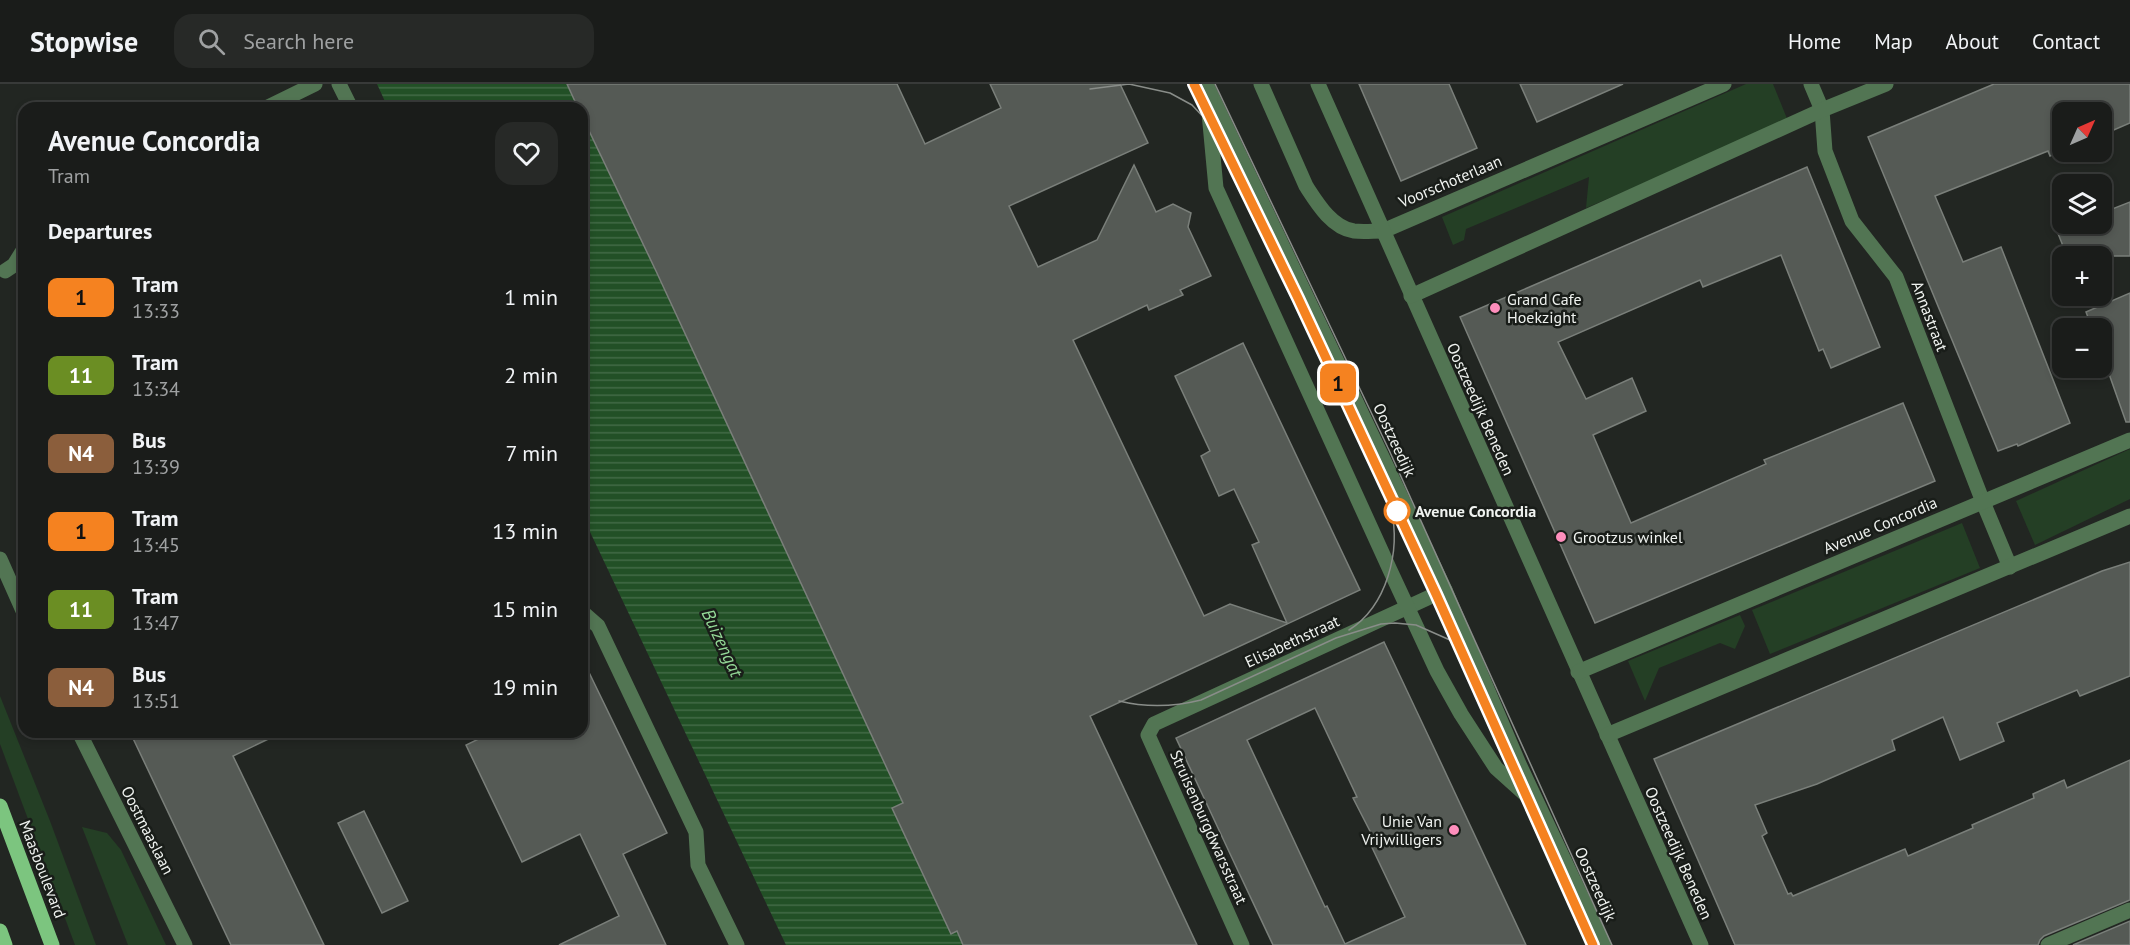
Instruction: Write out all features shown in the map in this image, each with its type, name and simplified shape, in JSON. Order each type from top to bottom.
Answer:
[{"type":"main road","name":"Maasboulevard","points":[[0,806],[52,945]]},
{"type":"main road","points":[[0,931],[5,945]]},
{"type":"street","points":[[278,102],[315,84]]},
{"type":"street","points":[[339,84],[348,102]]},
{"type":"street","name":"Voorschoterlaan","points":[[1261,84],[1306,186],[1327,215],[1347,230],[1383,231],[1724,84]]},
{"type":"street","name":"Oostzeedijk Beneden","points":[[1318,84],[1701,945]]},
{"type":"street","name":"Annastraat","points":[[1811,84],[1822,110],[1825,151],[1852,221],[1896,277],[2010,567]]},
{"type":"street","points":[[1411,296],[1822,110],[1886,84]]},
{"type":"street","name":"Oostzeedijk","points":[[1208,89],[1445,590],[1519,764],[1604,945]]},
{"type":"street","name":"Oostzeedijk","points":[[1208,89],[1216,188],[1437,671],[1461,714],[1497,768],[1539,805]]},
{"type":"street","points":[[5,271],[14,265],[18,259]]},
{"type":"street","name":"Avenue Concordia","points":[[1578,672],[2130,440]]},
{"type":"street","points":[[1607,735],[2130,516]]},
{"type":"street","points":[[0,559],[18,600]]},
{"type":"street","name":"Elisabethstraat","points":[[1154,724],[1445,590]]},
{"type":"street","points":[[588,617],[598,626],[696,832],[698,865],[737,945]]},
{"type":"street","name":"Struisenburgdwarsstraat","points":[[1154,724],[1148,735],[1242,945]]},
{"type":"street","name":"Oostmaaslaan","points":[[82,738],[185,945]]},
{"type":"street","points":[[2048,945],[2130,910]]},
{"type":"shaded area","points":[[1746,84],[1773,84],[1788,121],[1586,208],[1589,177],[1466,229],[1464,240],[1453,245],[1442,217]]},
{"type":"shaded area","points":[[2130,449],[2130,499],[2035,545],[2016,501]]},
{"type":"shaded area","points":[[1962,523],[1980,568],[1770,654],[1752,610]]},
{"type":"shaded area","points":[[1740,615],[1745,626],[1735,649],[1720,643],[1659,668],[1645,701],[1628,661]]},
{"type":"shaded area","points":[[0,696],[96,945],[75,945],[0,744]]},
{"type":"shaded area","points":[[82,827],[107,833],[121,850],[166,945],[128,945]]},
{"type":"water","points":[[377,84],[578,84],[586,102],[385,102]]},
{"type":"water","name":"Buizengat","points":[[588,106],[972,945],[786,945],[588,528]]},
{"type":"building","points":[[567,84],[897,84],[925,144],[1001,108],[990,84],[1120,84],[1148,143],[1009,206],[1038,267],[1097,240],[1134,165],[1156,212],[1173,204],[1191,213],[1188,227],[1211,276],[1180,290],[1183,295],[1149,310],[1147,305],[1073,340],[1204,616],[1230,604],[1287,623],[1252,545],[1259,542],[1234,489],[1219,496],[1201,456],[1210,451],[1175,376],[1243,343],[1360,590],[1090,716],[1197,945],[963,945],[957,931],[951,934],[892,808],[903,803],[588,129],[588,102],[575,102]]},
{"type":"building","points":[[1359,84],[1449,84],[1477,148],[1401,181]]},
{"type":"building","points":[[1520,84],[1623,84],[1537,122]]},
{"type":"building","points":[[1994,84],[2130,84],[2130,123],[2112,131],[2112,102],[2052,102],[2052,155],[2050,156],[2048,151],[1935,196],[1963,262],[2001,247],[2070,423],[2018,446],[2017,444],[1998,451],[1868,137]]},
{"type":"building","points":[[1807,167],[1880,347],[1831,368],[1823,349],[1819,351],[1781,255],[1703,287],[1700,280],[1558,342],[1586,399],[1632,378],[1646,411],[1593,435],[1631,523],[1766,464],[1764,460],[1903,403],[1935,481],[1595,623],[1460,317]]},
{"type":"building","points":[[2130,202],[2130,256],[2112,256],[2112,246],[2063,246],[2058,234],[2112,234],[2112,209]]},
{"type":"building","points":[[2130,293],[2130,422],[2126,422],[2110,378],[2112,318],[2088,318],[2086,312],[2100,306],[2112,306],[2112,301]]},
{"type":"building","points":[[2130,562],[2130,676],[2080,696],[2077,690],[1997,723],[2004,741],[1960,760],[1943,717],[1892,740],[1895,750],[1817,784],[1755,805],[1767,833],[1762,836],[1788,894],[1791,893],[1793,896],[1905,849],[1908,856],[1973,828],[1972,825],[2034,798],[2033,794],[2064,780],[2067,788],[2130,760],[2130,900],[2044,936],[2038,945],[1735,945],[1654,759],[2102,571]]},
{"type":"building","points":[[1384,642],[1526,945],[1273,945],[1176,738]],"holes":[[[1315,708],[1357,797],[1353,798],[1372,835],[1367,837],[1405,917],[1345,944],[1327,906],[1325,907],[1247,740]]]},
{"type":"building","points":[[588,670],[667,833],[623,854],[666,945],[559,945],[619,916],[580,834],[522,862],[466,745],[481,738],[588,738]]},
{"type":"building","points":[[133,738],[270,738],[233,756],[324,945],[231,945]]},
{"type":"building","points":[[364,811],[408,901],[382,913],[338,823]]},
{"type":"building","points":[[2130,921],[2130,945],[2073,945]]},
{"type":"tram line","points":[[1090,89],[1129,84],[1170,93],[1192,105],[1210,124]]},
{"type":"tram line","points":[[1194,84],[1298,298],[1436,594],[1593,945]]},
{"type":"tram line","name":"1","points":[[1194,84],[1298,298],[1436,594],[1593,945]]},
{"type":"tram line","points":[[1215,84],[1389,450],[1612,945]]},
{"type":"tram line","points":[[1349,630],[1373,607],[1388,576],[1394,542],[1391,509]]},
{"type":"tram line","points":[[1119,701],[1160,706],[1201,700],[1336,638],[1381,624],[1416,625],[1459,644]]},
{"type":"place","name":"Grand Cafe Hoekzight","points":[[1495,308]]},
{"type":"place","name":"Avenue Concordia","points":[[1397,511]]},
{"type":"place","name":"Grootzus winkel","points":[[1561,537]]},
{"type":"place","name":"Unie Van Vrijwilligers","points":[[1454,830]]}]
